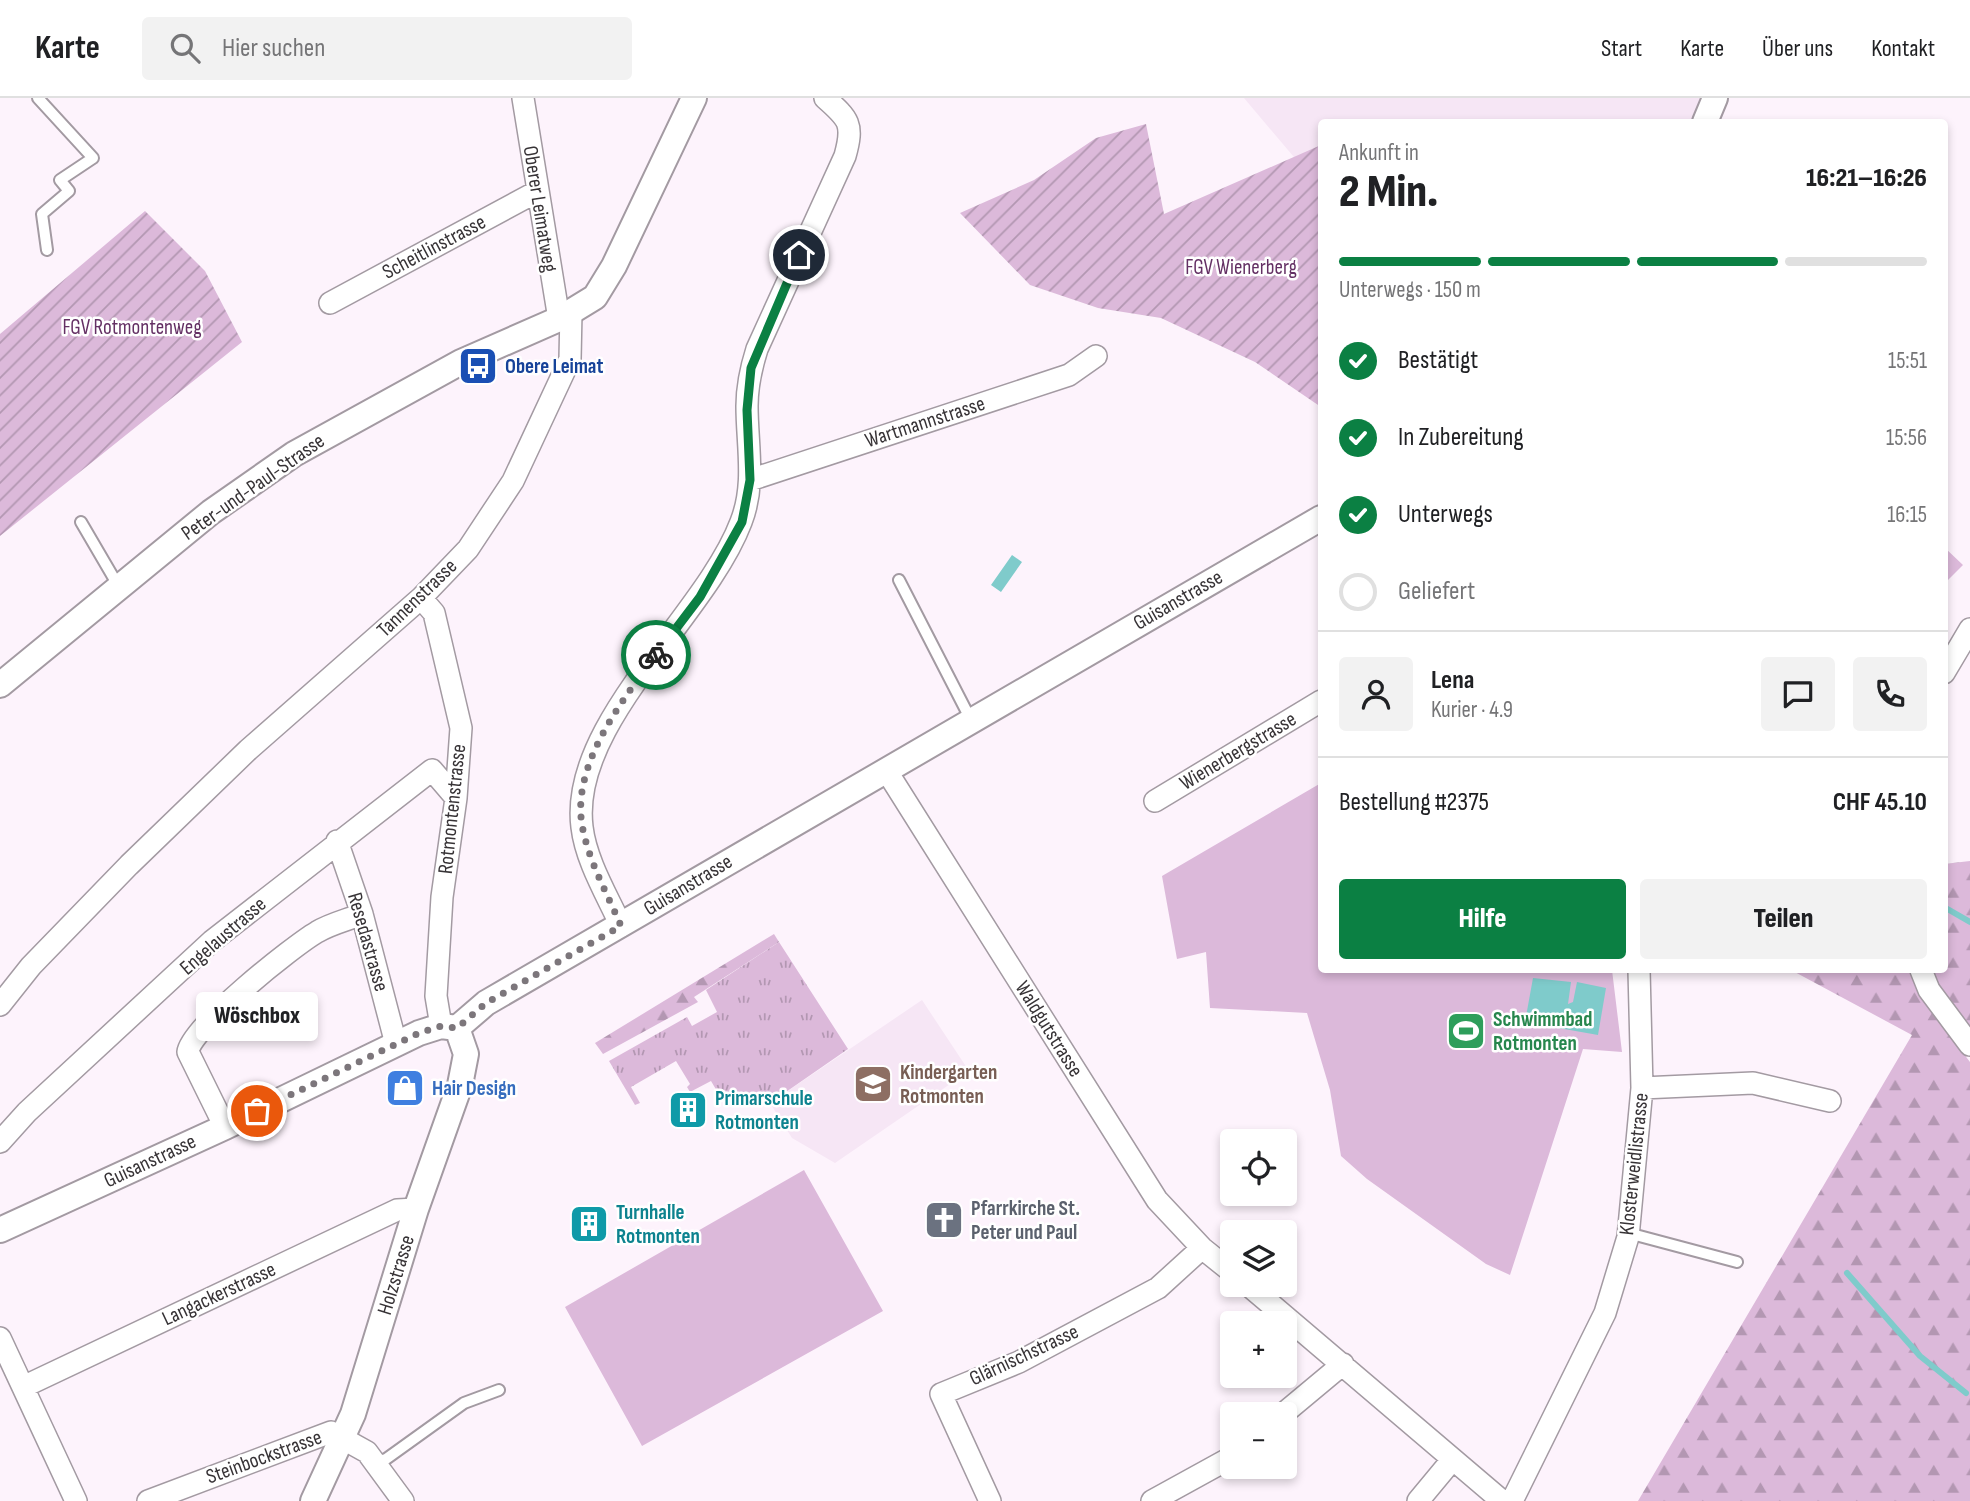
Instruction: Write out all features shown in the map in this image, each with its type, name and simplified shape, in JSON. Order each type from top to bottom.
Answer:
[{"type":"street","name":"Oberer Leimatweg","points":[[523,98],[538,191],[565,316]]},
{"type":"street","points":[[565,316],[595,297],[603,285],[694,98]]},
{"type":"street","points":[[621,926],[587,850],[582,826],[586,770],[644,671],[700,597],[742,522],[750,480],[747,410],[751,368],[757,349],[845,156],[851,135],[846,117],[825,98]]},
{"type":"street","points":[[1706,119],[1715,98]]},
{"type":"street","name":"Scheitlinstrasse","points":[[330,303],[538,191]]},
{"type":"street","name":"Peter-und-Paul-Strasse","points":[[0,685],[211,512],[294,454],[461,362],[565,316]]},
{"type":"street","name":"Tannenstrasse","points":[[0,1005],[30,966],[218,778],[421,598],[468,549],[513,481],[570,359],[565,316]]},
{"type":"street","name":"Wartmannstrasse","points":[[750,480],[1069,375],[1096,356]]},
{"type":"street","name":"Guisanstrasse","points":[[0,1230],[225,1127],[396,1044],[449,1027],[1318,520]]},
{"type":"street","name":"Rotmontenstrasse","points":[[421,598],[434,613],[461,728],[456,798],[442,897],[436,996],[449,1027]]},
{"type":"street","points":[[1948,666],[1970,629]]},
{"type":"street","name":"Wienerbergstrasse","points":[[1155,801],[1318,703]]},
{"type":"street","name":"Engelaustrasse","points":[[0,1142],[27,1112],[212,941],[337,841],[432,770],[456,798]]},
{"type":"street","name":"Waldgutstrasse","points":[[886,770],[1157,1200],[1202,1248],[1220,1262]]},
{"type":"street","name":"Resedastrasse","points":[[337,841],[362,914],[396,1044]]},
{"type":"street","points":[[225,1127],[188,1052],[189,1043],[218,1011],[317,932],[362,914]]},
{"type":"street","name":"Klosterweidlistrasse","points":[[1512,1501],[1605,1314],[1628,1234],[1642,1088],[1639,973]]},
{"type":"street","points":[[1922,973],[1929,990],[1970,1045]]},
{"type":"street","name":"Holzstrasse","points":[[313,1501],[353,1414],[416,1209],[465,1063],[466,1054],[449,1027]]},
{"type":"street","points":[[1642,1088],[1753,1083],[1830,1101]]},
{"type":"street","name":"Langackerstrasse","points":[[23,1387],[397,1210],[416,1209]]},
{"type":"street","name":"Glärnischstrasse","points":[[990,1501],[941,1394],[1019,1362],[1158,1288],[1202,1248]]},
{"type":"street","points":[[1263,1297],[1502,1501]]},
{"type":"street","points":[[0,1338],[76,1501]]},
{"type":"street","points":[[1297,1402],[1343,1364]]},
{"type":"street","name":"Steinbockstrasse","points":[[148,1501],[322,1433],[342,1436]]},
{"type":"street","points":[[342,1436],[367,1452],[403,1501]]},
{"type":"street","points":[[1418,1501],[1452,1460]]},
{"type":"street","points":[[1152,1501],[1220,1464]]},
{"type":"lane","points":[[38,98],[93,158],[60,180],[69,191],[42,214],[47,250]]},
{"type":"lane","points":[[81,522],[119,587]]},
{"type":"lane","points":[[899,580],[971,720]]},
{"type":"lane","points":[[1628,1234],[1738,1262]]},
{"type":"lane","points":[[375,1462],[386,1459],[464,1403],[499,1390]]},
{"type":"shaded area","points":[[1244,98],[1722,98],[1710,119],[1318,119],[1318,160],[1304,169]]},
{"type":"shaded area","name":"Kindergarten Rotmonten","points":[[922,1000],[969,1071],[835,1163],[792,1138],[770,1103]]},
{"type":"green space","name":"FGV Wienerberg","points":[[1146,124],[1164,214],[1318,146],[1318,405],[1255,362],[1161,318],[1098,308],[1030,285],[960,213],[1034,180],[1096,138]]},
{"type":"green space","name":"FGV Rotmontenweg","points":[[145,211],[205,271],[242,342],[0,536],[0,334]]},
{"type":"green space","points":[[1948,551],[1963,565],[1948,580]]},
{"type":"green space","name":"Schwimmbad Rotmonten","points":[[1318,785],[1318,973],[1612,973],[1622,1052],[1583,1049],[1510,1275],[1486,1264],[1367,1179],[1341,1156],[1330,1090],[1307,1013],[1210,1008],[1206,952],[1177,959],[1162,876]]},
{"type":"green space","points":[[1970,861],[1970,1035],[1936,986],[1931,973],[1948,973],[1948,864]]},
{"type":"green space","points":[[774,934],[779,942],[694,997],[698,1002],[603,1054],[595,1043]]},
{"type":"green space","points":[[779,942],[848,1049],[770,1103],[763,1092],[744,1103],[738,1094],[724,1103],[711,1081],[690,1092],[687,1087],[690,1084],[676,1061],[631,1087],[640,1103],[635,1105],[609,1061],[687,1017],[692,1026],[717,1012],[706,990]]},
{"type":"green space","points":[[1797,973],[1911,973],[1925,1003],[1970,1062],[1970,1501],[1638,1501],[1912,1035]]},
{"type":"green space","points":[[804,1170],[883,1311],[642,1446],[565,1307]]},
{"type":"water","points":[[1012,555],[1022,562],[1001,592],[991,585]]},
{"type":"water","points":[[1533,978],[1571,982],[1568,1004],[1573,1002],[1577,982],[1606,988],[1598,1035],[1525,1022]]},
{"type":"waterway","points":[[1948,909],[1970,922]]},
{"type":"waterway","points":[[1847,1273],[1920,1356],[1966,1393]]},
{"type":"way so far","points":[[257,1111],[419,1033],[441,1026],[457,1028],[486,1003],[621,926],[587,850],[582,826],[583,792],[586,770],[608,727],[656,655]]},
{"type":"place","name":"Obere Leimat","points":[[478,366]]},
{"type":"place","name":"Schwimmbad Rotmonten","points":[[1466,1031]]},
{"type":"place","name":"Kindergarten Rotmonten","points":[[873,1084]]},
{"type":"place","name":"Hair Design","points":[[405,1088]]},
{"type":"place","name":"Primarschule Rotmonten","points":[[688,1110]]},
{"type":"place","name":"Wöschbox","points":[[257,1111]]},
{"type":"place","name":"Pfarrkirche St. Peter und Paul","points":[[944,1220]]},
{"type":"place","name":"Turnhalle Rotmonten","points":[[589,1224]]},
{"type":"route","points":[[656,655],[700,597],[742,522],[750,480],[747,410],[751,368],[799,255]]}]
